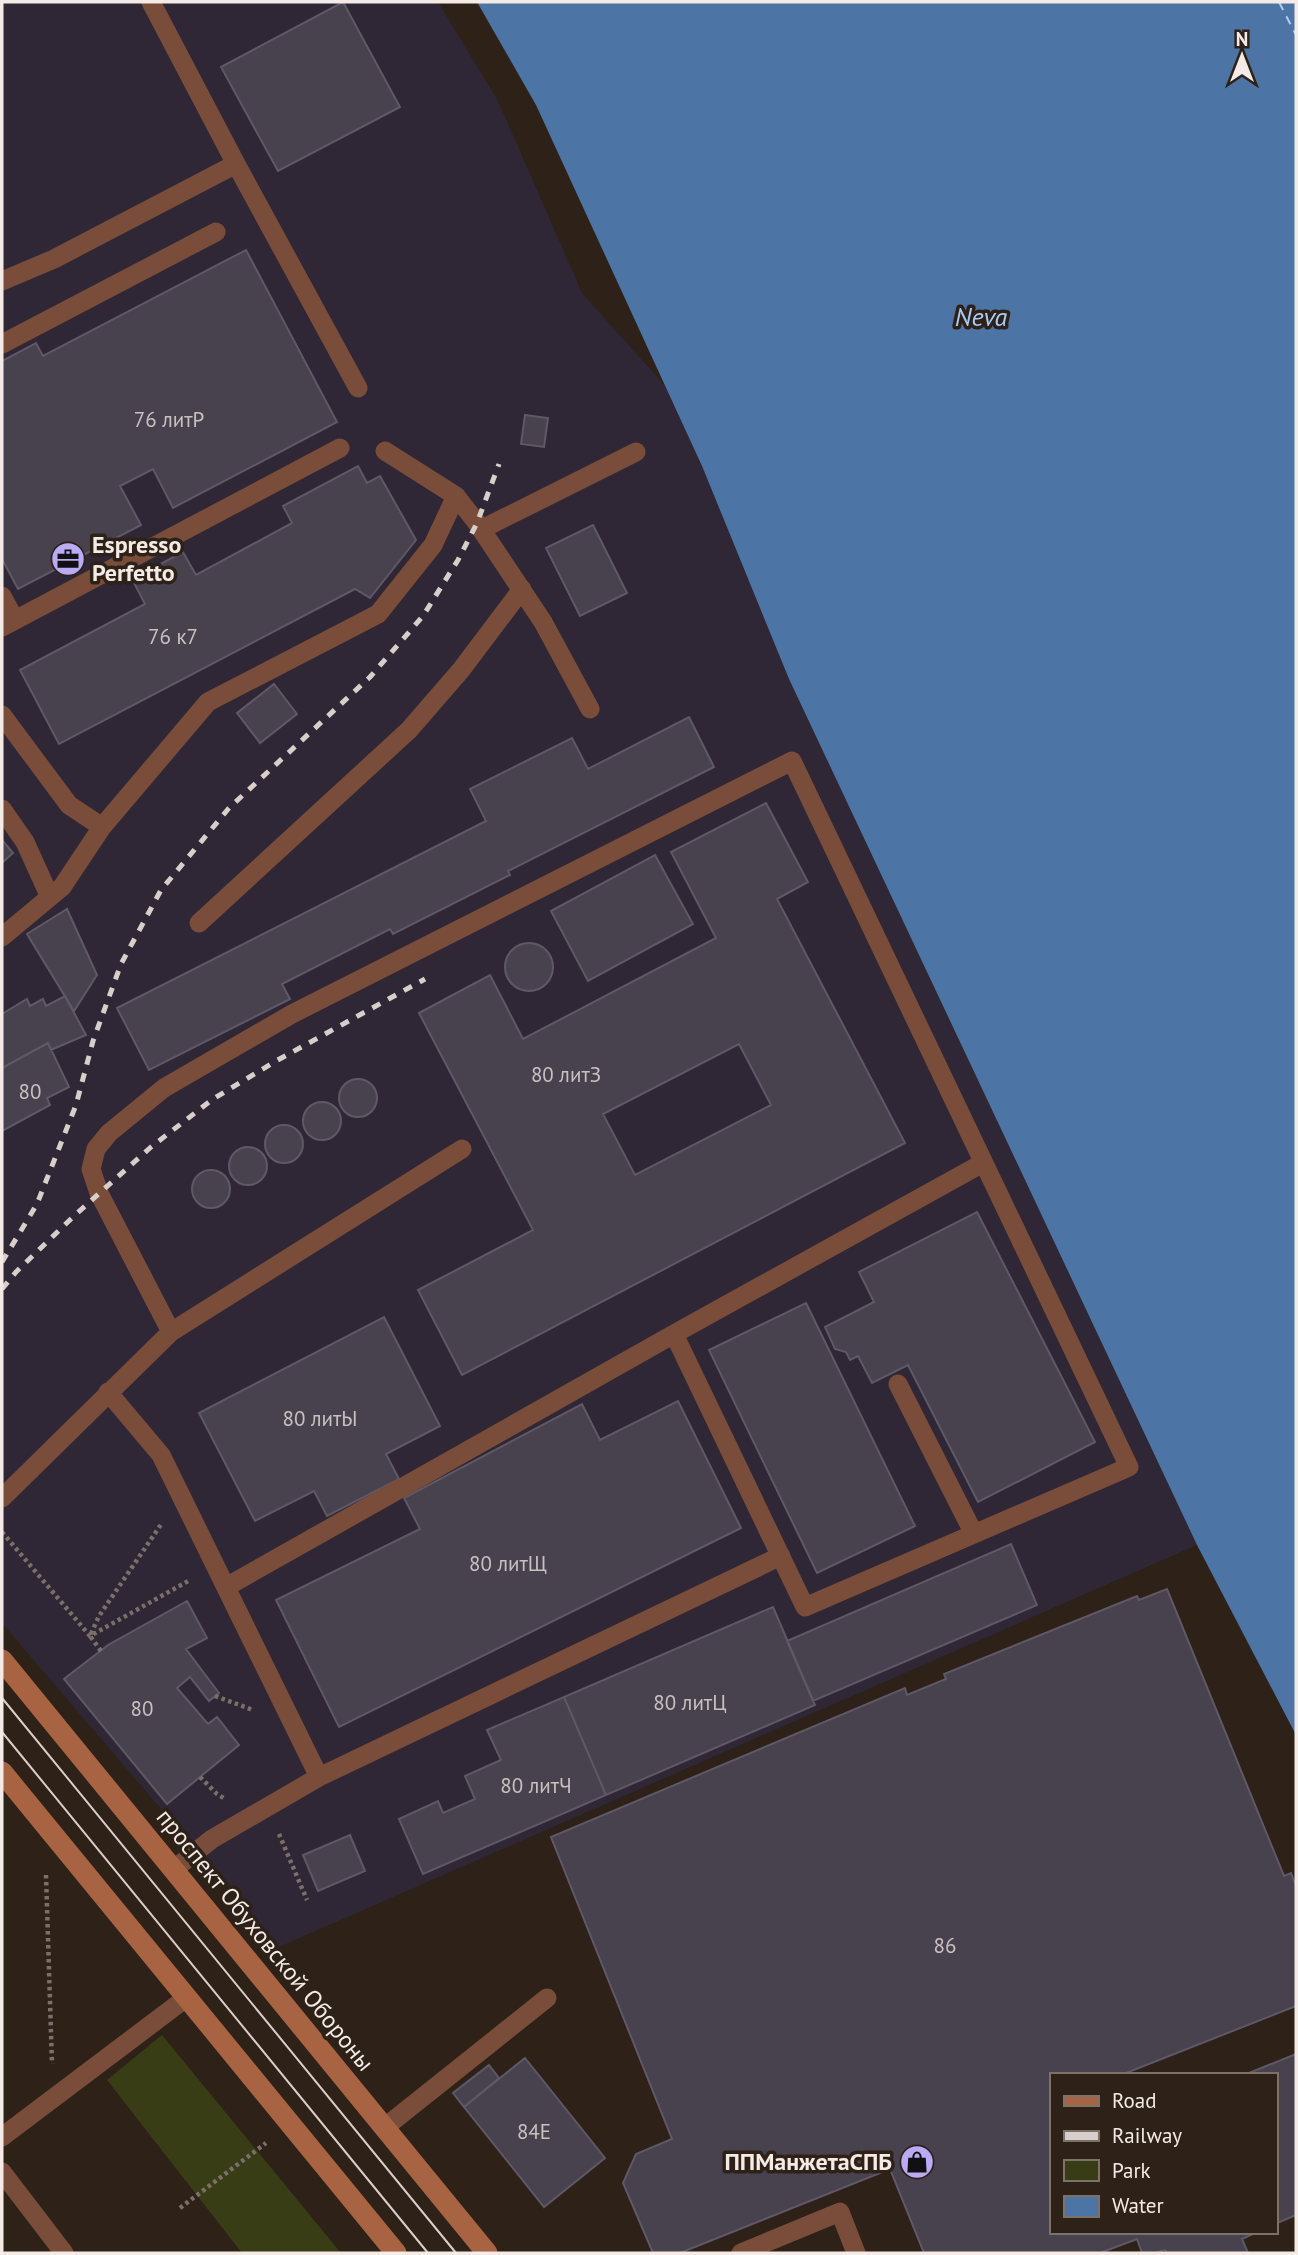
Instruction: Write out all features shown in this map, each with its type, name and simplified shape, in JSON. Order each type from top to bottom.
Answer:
[{"type":"main road","name":"проспект Обуховской Обороны","points":[[2,1660],[487,2253]]},
{"type":"main road","points":[[2,1772],[396,2253]]},
{"type":"lane","points":[[151,2],[358,388]]},
{"type":"lane","points":[[2,281],[54,259],[236,164]]},
{"type":"lane","points":[[2,344],[216,232]]},
{"type":"lane","points":[[2,596],[8,623],[340,447]]},
{"type":"lane","points":[[385,451],[456,496],[482,529],[543,622],[590,709]]},
{"type":"lane","points":[[482,529],[636,452]]},
{"type":"lane","points":[[2,937],[49,895],[62,887],[102,827],[208,702],[378,614],[433,545],[456,496]]},
{"type":"lane","points":[[200,923],[409,730],[461,670],[522,589]]},
{"type":"lane","points":[[2,715],[69,805],[102,827]]},
{"type":"lane","points":[[171,1332],[99,1193],[91,1169],[96,1149],[109,1133],[164,1088],[292,1014],[792,761],[1129,1467],[805,1607],[674,1334]]},
{"type":"lane","points":[[2,809],[25,842],[49,895]]},
{"type":"lane","points":[[2,1498],[171,1332],[462,1149]]},
{"type":"lane","points":[[226,1587],[984,1163]]},
{"type":"lane","points":[[898,1384],[974,1534]]},
{"type":"lane","points":[[108,1392],[161,1455],[319,1777]]},
{"type":"lane","points":[[173,1870],[212,1839],[319,1777],[780,1556]]},
{"type":"lane","points":[[2,2137],[186,1998]]},
{"type":"lane","points":[[384,2127],[547,1998]]},
{"type":"lane","points":[[2,2172],[64,2253]]},
{"type":"lane","points":[[741,2253],[840,2212],[856,2253]]},
{"type":"path","points":[[90,1636],[99,1616],[158,1528],[184,1502]]},
{"type":"path","points":[[2,1532],[101,1651]]},
{"type":"path","points":[[90,1636],[215,1566]]},
{"type":"path","points":[[46,1875],[52,2066]]},
{"type":"path","points":[[180,2208],[266,2143]]},
{"type":"shaded area","points":[[2,2],[438,2],[498,101],[582,293],[666,387],[702,466],[789,679],[1197,1545],[279,1947],[2,1623]]},
{"type":"green space","points":[[162,2035],[341,2253],[242,2253],[107,2080]]},
{"type":"water","name":"Neva","points":[[477,2],[1296,2],[1296,1735],[1197,1545],[789,679],[702,466],[536,105]]},
{"type":"building","points":[[343,2],[400,107],[278,171],[221,67]]},
{"type":"building","points":[[246,250],[337,422],[173,508],[153,469],[120,486],[141,525],[18,589],[2,559],[2,361],[36,343],[43,356]]},
{"type":"building","points":[[525,415],[548,418],[544,447],[521,444]]},
{"type":"building","points":[[358,466],[367,483],[380,476],[416,540],[370,598],[355,589],[59,744],[20,670],[145,604],[132,579],[183,552],[196,575],[292,523],[283,506]]},
{"type":"building","points":[[593,525],[627,593],[580,616],[546,548]]},
{"type":"building","points":[[274,684],[297,714],[260,743],[237,713]]},
{"type":"building","points":[[689,717],[714,767],[508,871],[510,875],[393,934],[390,929],[282,984],[290,999],[149,1070],[117,1008],[486,821],[470,789],[572,738],[588,769]]},
{"type":"building","points":[[766,803],[808,882],[777,899],[905,1143],[462,1375],[418,1290],[533,1230],[419,1013],[490,975],[523,1039],[716,938],[671,852]],"holes":[[[739,1044],[771,1105],[635,1175],[603,1114]]]},
{"type":"building","points":[[2,840],[13,853],[2,863]]},
{"type":"building","points":[[655,855],[693,924],[588,981],[551,911]]},
{"type":"building","points":[[67,909],[97,975],[74,1011],[27,934]]},
{"type":"building","points":[[529,943],[546,950],[553,967],[546,984],[529,991],[512,984],[505,967],[512,950]]},
{"type":"building","points":[[65,996],[86,1035],[51,1050],[48,1043],[2,1068],[2,1014],[27,999],[30,1006],[43,999],[46,1006]]},
{"type":"building","points":[[48,1043],[69,1087],[47,1098],[50,1105],[2,1131],[2,1068]]},
{"type":"building","points":[[358,1079],[371,1085],[377,1098],[371,1111],[358,1117],[345,1111],[339,1098],[345,1085]]},
{"type":"building","points":[[322,1102],[335,1108],[341,1121],[335,1134],[322,1140],[309,1134],[303,1121],[309,1108]]},
{"type":"building","points":[[284,1125],[297,1131],[303,1144],[297,1157],[284,1163],[271,1157],[265,1144],[271,1131]]},
{"type":"building","points":[[248,1147],[261,1153],[267,1166],[261,1179],[248,1185],[235,1179],[229,1166],[235,1153]]},
{"type":"building","points":[[211,1170],[224,1176],[230,1189],[224,1202],[211,1208],[198,1202],[192,1189],[198,1176]]},
{"type":"building","points":[[977,1212],[1095,1442],[978,1502],[908,1365],[872,1383],[858,1356],[850,1360],[846,1352],[835,1349],[825,1327],[874,1302],[859,1272]]},
{"type":"building","points":[[806,1303],[915,1526],[817,1573],[709,1350]]},
{"type":"building","points":[[384,1317],[440,1426],[386,1454],[399,1479],[327,1516],[314,1491],[255,1521],[199,1413]]},
{"type":"building","points":[[678,1401],[741,1528],[339,1727],[276,1600],[420,1529],[404,1498],[582,1404],[600,1440]]},
{"type":"building","points":[[1011,1544],[1037,1605],[813,1701],[787,1641]]},
{"type":"building","points":[[1167,1589],[1284,1876],[1291,1873],[1296,1886],[1296,2006],[1126,2073],[1050,2073],[1050,2234],[1253,2234],[1242,2239],[1248,2253],[1167,2253],[1165,2250],[1142,2253],[1137,2239],[1100,2253],[924,2253],[890,2169],[680,2253],[653,2253],[623,2183],[636,2154],[672,2139],[551,1837],[905,1688],[907,1695],[946,1679],[944,1674],[1137,1596],[1139,1600]]},
{"type":"building","points":[[187,1601],[207,1638],[186,1649],[219,1693],[209,1701],[190,1677],[177,1688],[208,1724],[217,1717],[239,1745],[167,1804],[64,1679],[108,1645]]},
{"type":"building","points":[[773,1607],[815,1705],[606,1795],[564,1697]]},
{"type":"building","points":[[564,1697],[606,1795],[423,1874],[399,1819],[438,1801],[443,1813],[475,1799],[465,1776],[501,1760],[487,1730]]},
{"type":"building","points":[[350,1835],[365,1871],[318,1891],[303,1855]]},
{"type":"building","points":[[1296,2054],[1296,2215],[1277,2223],[1277,2073],[1249,2073]]},
{"type":"building","points":[[525,2058],[605,2158],[544,2207],[464,2107]]},
{"type":"building","points":[[489,2065],[499,2078],[464,2107],[453,2093]]},
{"type":"ferry route","points":[[1279,2],[1296,35]]},
{"type":"tram line","points":[[2,1698],[456,2253]]},
{"type":"tram line","points":[[2,1732],[428,2253]]},
{"type":"railway","points":[[2,1262],[37,1204],[76,1105],[93,1041],[121,964],[161,890],[229,808],[370,677],[423,616],[458,560],[477,523],[499,464]]},
{"type":"railway","points":[[2,1289],[74,1216],[151,1147],[213,1099],[425,979]]},
{"type":"place","name":"Espresso Perfetto","points":[[68,559]]},
{"type":"place","name":"ППМанжетаСПБ","points":[[917,2162]]}]
